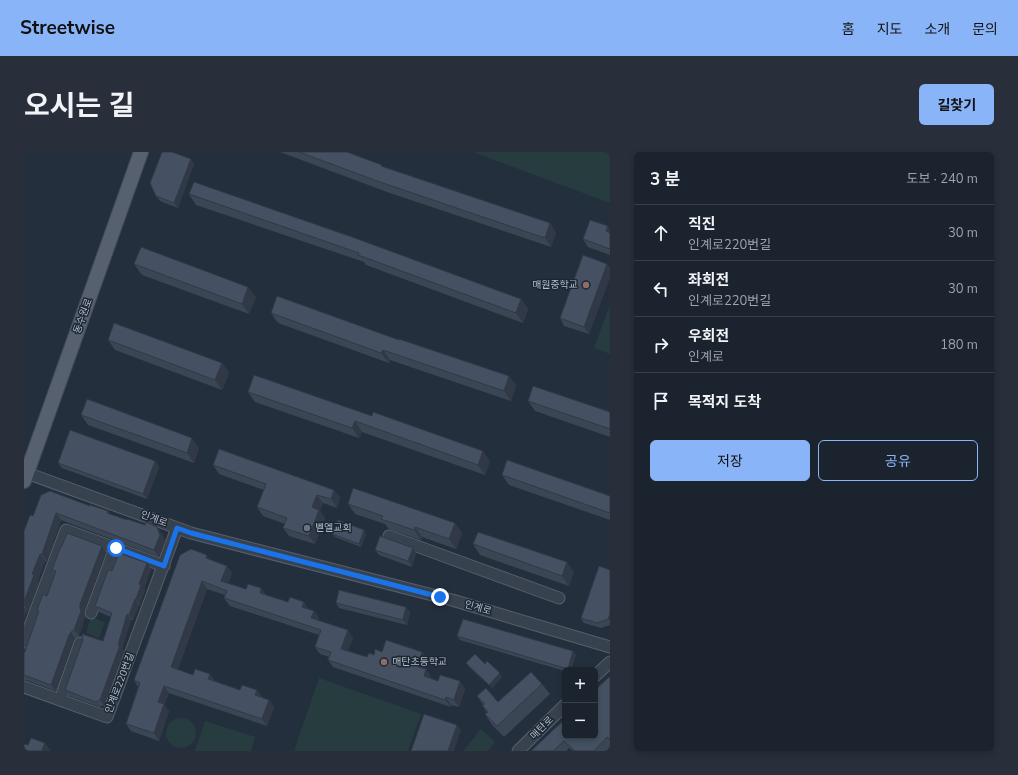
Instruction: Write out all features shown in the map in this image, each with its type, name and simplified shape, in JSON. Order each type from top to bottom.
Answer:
[{"type":"main road","name":"동수원로","points":[[25,475],[141,152]]},
{"type":"street","name":"인계로","points":[[25,475],[191,533],[452,600],[610,647]]},
{"type":"street","name":"인계로220번길","points":[[24,687],[107,717],[177,528]]},
{"type":"street","points":[[24,642],[66,530],[164,566]]},
{"type":"street","points":[[389,536],[559,598]]},
{"type":"street","points":[[91,613],[116,548]]},
{"type":"street","points":[[60,700],[80,643]]},
{"type":"street","points":[[598,673],[610,662]]},
{"type":"street","name":"매탄로","points":[[518,751],[562,708]]},
{"type":"green space","points":[[473,152],[610,152],[610,203]]},
{"type":"green space","points":[[610,305],[610,354],[594,348]]},
{"type":"green space","points":[[91,617],[105,622],[99,638],[86,633]]},
{"type":"green space","points":[[319,678],[421,714],[408,751],[294,751]]},
{"type":"green space","points":[[181,718],[187,719],[195,727],[195,739],[187,747],[181,748],[175,747],[167,739],[166,733],[167,727],[175,719]]},
{"type":"green space","points":[[205,721],[255,737],[251,751],[195,751]]},
{"type":"green space","points":[[481,729],[495,742],[488,751],[463,751]]},
{"type":"building","points":[[162,152],[172,152],[191,159],[174,203],[156,196],[150,183]]},
{"type":"building","points":[[299,152],[347,152],[382,165],[381,166],[550,223],[545,238],[380,182]]},
{"type":"building","points":[[194,182],[352,237],[521,299],[516,313],[358,255],[359,253],[189,194]]},
{"type":"building","points":[[590,220],[608,226],[606,231],[610,233],[610,249],[583,239]]},
{"type":"building","points":[[141,247],[248,287],[242,304],[134,264]]},
{"type":"building","points":[[583,255],[607,264],[584,327],[560,318]]},
{"type":"building","points":[[277,296],[399,340],[509,376],[504,391],[383,350],[381,353],[271,313]]},
{"type":"building","points":[[114,323],[222,363],[215,380],[108,340]]},
{"type":"building","points":[[254,375],[372,416],[373,412],[483,451],[478,465],[355,421],[352,428],[248,392]]},
{"type":"building","points":[[533,386],[610,412],[610,429],[528,401]]},
{"type":"building","points":[[87,399],[192,438],[187,453],[81,415]]},
{"type":"building","points":[[70,430],[155,461],[143,494],[58,463]]},
{"type":"building","points":[[219,449],[334,490],[331,499],[317,495],[312,507],[319,510],[309,536],[283,528],[287,518],[257,507],[266,484],[213,465]]},
{"type":"building","points":[[507,460],[610,496],[610,513],[502,475]]},
{"type":"building","points":[[353,488],[455,523],[449,539],[415,527],[414,530],[381,519],[383,516],[348,504]]},
{"type":"building","points":[[50,491],[108,511],[107,513],[127,520],[145,525],[146,522],[157,527],[160,535],[154,550],[56,513],[42,554],[40,554],[32,574],[34,575],[24,602],[24,531],[30,515],[33,516],[41,495]]},
{"type":"building","points":[[338,520],[364,530],[359,544],[332,534]]},
{"type":"building","points":[[478,532],[567,562],[562,576],[473,544]]},
{"type":"building","points":[[67,533],[102,546],[80,604],[81,611],[74,630],[69,635],[51,685],[24,675],[24,654],[39,611],[37,610],[43,594],[47,596],[56,571],[52,570]]},
{"type":"building","points":[[380,536],[413,548],[408,561],[375,550]]},
{"type":"building","points":[[191,549],[207,555],[206,558],[227,566],[221,581],[246,589],[248,584],[261,588],[260,593],[288,602],[290,597],[304,602],[302,607],[314,611],[311,618],[348,630],[341,649],[367,657],[369,653],[374,655],[375,649],[382,652],[386,640],[422,652],[418,667],[426,669],[424,676],[438,681],[440,675],[460,681],[454,700],[446,697],[445,700],[328,660],[331,652],[315,647],[321,630],[224,598],[227,591],[202,581],[171,667],[193,675],[195,669],[210,674],[208,679],[240,690],[242,685],[257,690],[255,695],[269,700],[262,719],[164,686],[158,702],[164,704],[154,733],[126,724],[140,683],[134,680],[180,555]]},
{"type":"building","points":[[119,553],[147,563],[139,584],[141,585],[136,599],[129,615],[127,614],[118,645],[120,645],[100,700],[96,702],[65,690],[83,640],[82,634],[103,641],[112,613],[95,606],[108,570],[112,571]]},
{"type":"building","points":[[599,566],[610,570],[610,614],[608,619],[597,623],[581,618]]},
{"type":"building","points":[[339,590],[406,607],[403,620],[336,603]]},
{"type":"building","points":[[463,619],[573,651],[569,667],[562,667],[457,636]]},
{"type":"building","points":[[475,654],[485,664],[487,661],[500,673],[489,685],[466,663]]},
{"type":"building","points":[[531,672],[542,684],[497,726],[485,714],[488,712],[482,705],[485,704],[477,696],[486,688],[498,702]]},
{"type":"building","points":[[610,677],[609,739],[607,737],[594,751],[575,751],[564,741],[553,751],[531,751],[562,722],[562,739],[598,739],[598,687]]},
{"type":"building","points":[[424,714],[457,725],[448,751],[411,751]]},
{"type":"building","points":[[31,738],[45,743],[42,750],[46,751],[24,751],[24,744],[28,745]]},
{"type":"place","name":"매원중학교","points":[[586,285]]},
{"type":"place","name":"벧엘교회","points":[[307,528]]},
{"type":"place","name":"매탄초등학교","points":[[384,662]]},
{"type":"route","points":[[116,548],[164,566],[177,528],[191,533],[440,597]]}]
